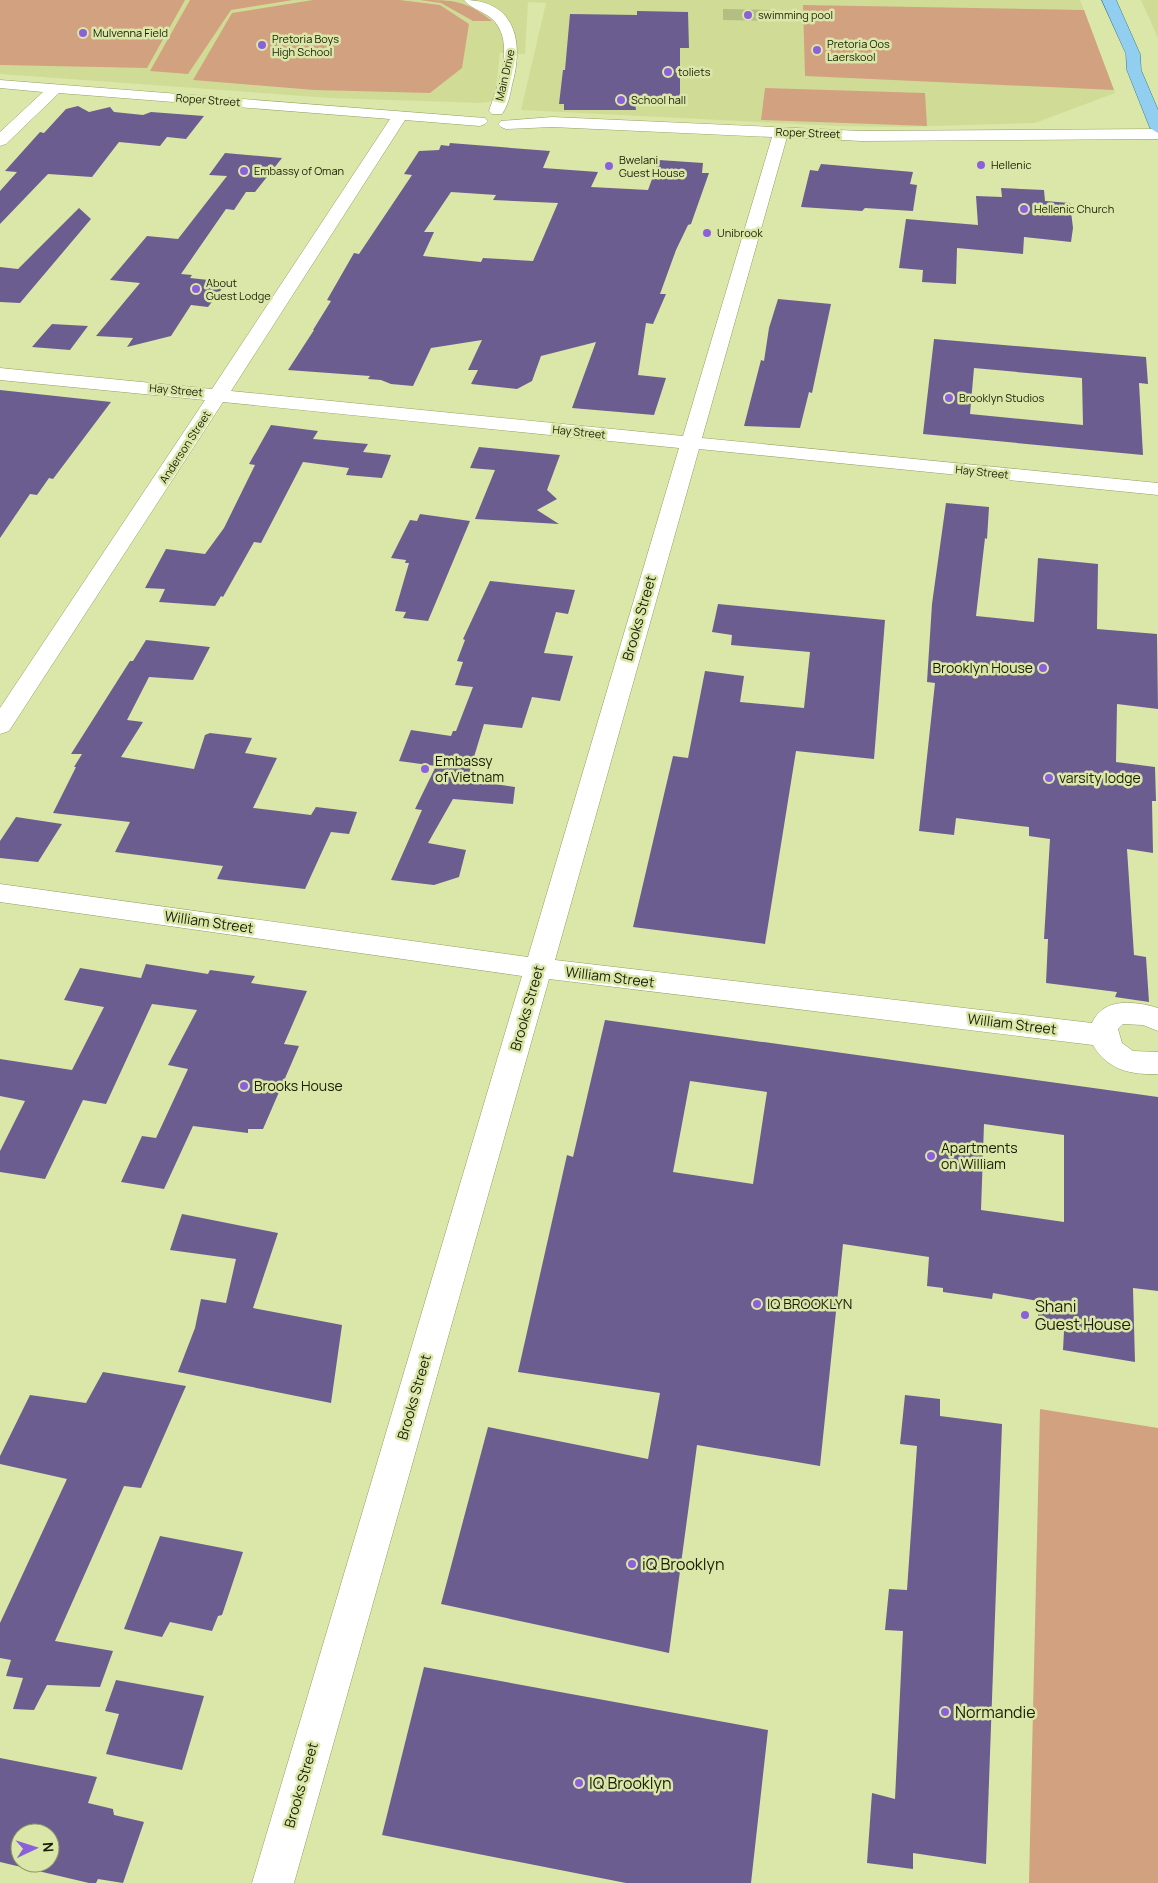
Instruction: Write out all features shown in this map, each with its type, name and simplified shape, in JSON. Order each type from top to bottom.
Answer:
[{"type":"main road","points":[[1109,0],[1133,54],[1146,68],[1158,91]]},
{"type":"main road","points":[[1133,54],[1134,70],[1158,129]]},
{"type":"street","name":"Main Drive","points":[[471,0],[513,22],[522,30]]},
{"type":"street","name":"Main Drive","points":[[496,14],[509,30],[512,44],[498,117]]},
{"type":"street","name":"Main Drive","points":[[498,117],[525,64],[508,64]]},
{"type":"street","name":"Roper Street","points":[[0,84],[408,115],[498,117],[549,122],[861,136],[1068,133],[1158,129]]},
{"type":"street","points":[[0,141],[55,89]]},
{"type":"street","name":"Anderson Street","points":[[0,726],[408,115]]},
{"type":"street","name":"Brooks Street","points":[[273,1883],[781,132]]},
{"type":"street","name":"Hay Street","points":[[0,374],[220,394],[1158,489]]},
{"type":"street","name":"William Street","points":[[0,893],[538,968],[1102,1035]]},
{"type":"street","points":[[1158,1020],[1151,1015],[1141,1013],[1117,1014],[1103,1026],[1102,1035],[1105,1044],[1122,1059],[1147,1065],[1158,1063]]},
{"type":"shaded area","points":[[0,0],[1080,0],[1115,93],[1035,123],[903,127],[837,126],[521,110],[546,3],[528,2],[525,54],[500,53],[495,101],[481,103],[330,98],[0,74]]},
{"type":"shaded area","name":"Mulvenna Field","points":[[0,0],[185,0],[147,68],[0,65]]},
{"type":"shaded area","points":[[190,0],[293,0],[231,10],[188,74],[150,71]]},
{"type":"shaded area","points":[[313,0],[400,0],[440,5],[469,24],[462,68],[430,93],[314,90],[193,80],[232,13]]},
{"type":"shaded area","points":[[420,0],[442,0],[466,5],[492,21],[473,21],[441,3]]},
{"type":"shaded area","points":[[1141,0],[1158,0],[1158,38]]},
{"type":"shaded area","points":[[803,5],[1084,10],[1114,90],[805,76]]},
{"type":"shaded area","name":"swimming pool","points":[[723,9],[772,10],[772,21],[723,20]]},
{"type":"shaded area","points":[[765,88],[925,93],[927,126],[761,120]]},
{"type":"shaded area","points":[[1040,1409],[1158,1428],[1158,1883],[1029,1883]]},
{"type":"building","points":[[637,11],[688,12],[689,48],[680,48],[680,103],[635,101],[636,110],[564,110],[564,104],[559,104],[563,70],[565,70],[570,14],[637,15]]},
{"type":"building","points":[[78,106],[89,112],[110,107],[114,112],[143,115],[151,112],[204,116],[186,139],[167,137],[160,146],[119,142],[92,177],[48,174],[0,224],[0,191],[17,172],[5,171],[40,132],[44,133],[66,109]]},
{"type":"building","points":[[450,143],[550,151],[543,168],[598,172],[591,187],[648,190],[659,160],[703,163],[702,173],[709,173],[691,224],[688,225],[676,250],[660,294],[666,294],[653,324],[646,323],[638,375],[666,378],[654,415],[572,408],[596,342],[541,356],[532,381],[517,389],[471,384],[478,370],[468,370],[482,340],[431,348],[413,386],[368,379],[370,376],[288,370],[331,301],[327,300],[354,253],[359,254],[412,175],[404,174],[419,151],[439,150],[441,145],[449,146]],"holes":[[[451,192],[496,195],[493,200],[558,203],[533,261],[483,258],[481,262],[423,256],[434,232],[424,232]]]},
{"type":"building","points":[[225,153],[282,158],[255,192],[246,192],[234,210],[226,209],[181,274],[192,275],[190,278],[227,282],[208,307],[191,305],[171,336],[127,347],[133,338],[96,336],[140,283],[110,280],[147,236],[178,239],[227,176],[209,175]]},
{"type":"building","points":[[821,164],[913,172],[910,184],[917,185],[913,211],[865,208],[862,211],[801,207],[810,170],[818,171]]},
{"type":"building","points":[[1001,188],[1044,190],[1045,201],[1070,203],[1073,228],[1071,242],[1024,237],[1023,254],[957,248],[956,284],[922,282],[923,270],[899,268],[906,219],[978,225],[976,196],[1002,197]]},
{"type":"building","points":[[79,208],[91,219],[20,303],[0,302],[0,267],[18,269]]},
{"type":"building","points":[[778,299],[831,304],[812,393],[809,392],[800,428],[744,426],[761,360],[764,361],[769,328]]},
{"type":"building","points":[[52,324],[88,326],[70,350],[32,347]]},
{"type":"building","name":"Brooklyn Studios","points":[[934,339],[1146,357],[1148,384],[1139,383],[1143,455],[923,434]],"holes":[[[974,368],[1082,378],[1083,425],[970,414]]]},
{"type":"building","points":[[0,390],[111,402],[53,479],[49,478],[37,495],[30,494],[0,538]]},
{"type":"building","points":[[271,425],[318,431],[313,439],[368,444],[363,452],[391,455],[382,478],[346,475],[349,468],[303,462],[261,543],[254,542],[223,597],[221,596],[215,606],[159,602],[165,589],[145,588],[166,549],[205,554],[224,528],[255,465],[249,464]]},
{"type":"building","points":[[479,447],[560,455],[547,490],[557,499],[537,510],[559,524],[475,519],[495,470],[470,468]]},
{"type":"building","points":[[946,503],[989,507],[987,539],[985,538],[976,616],[1034,622],[1038,558],[1098,564],[1097,629],[1157,634],[1158,709],[1117,704],[1116,762],[1155,767],[1156,801],[1152,801],[1153,853],[1127,849],[1134,955],[1146,957],[1149,1002],[1115,997],[1117,992],[1046,983],[1048,939],[1044,939],[1050,839],[1029,836],[1029,827],[956,818],[954,835],[919,831],[935,683],[927,682],[932,604]]},
{"type":"building","points":[[420,514],[470,521],[428,621],[403,618],[406,612],[395,611],[409,563],[405,563],[406,560],[391,558],[410,520],[417,521]]},
{"type":"building","points":[[490,581],[575,590],[568,614],[556,612],[544,653],[573,656],[560,701],[532,697],[522,728],[484,724],[467,780],[515,787],[513,804],[453,799],[428,843],[466,850],[459,877],[434,885],[391,880],[422,810],[415,809],[436,766],[399,761],[411,730],[451,736],[453,731],[456,731],[473,687],[455,685],[463,662],[457,661],[465,640],[463,639]]},
{"type":"building","points":[[718,604],[885,620],[874,759],[796,751],[765,944],[633,927],[673,756],[688,758],[705,671],[744,676],[740,702],[804,708],[810,652],[731,645],[732,635],[712,632]]},
{"type":"building","points":[[146,640],[210,647],[193,680],[149,677],[127,720],[143,722],[121,757],[194,769],[205,735],[210,733],[252,738],[245,753],[277,758],[253,808],[311,815],[316,807],[357,812],[349,834],[331,832],[305,889],[217,879],[223,866],[115,852],[130,822],[53,813],[82,754],[71,754],[130,661],[133,661]]},
{"type":"building","points":[[16,817],[62,824],[38,862],[0,858],[0,841]]},
{"type":"building","points":[[146,964],[208,974],[210,970],[255,976],[251,983],[307,991],[284,1044],[299,1046],[263,1129],[248,1129],[248,1133],[193,1126],[164,1189],[121,1182],[142,1136],[156,1138],[188,1069],[168,1065],[197,1010],[152,1004],[106,1104],[83,1100],[45,1179],[0,1172],[0,1151],[25,1101],[0,1096],[0,1059],[72,1070],[104,1007],[64,1000],[80,968],[141,978]]},
{"type":"building","points":[[605,1020],[1158,1097],[1158,1291],[1133,1288],[1135,1362],[1063,1350],[1064,1331],[1038,1327],[1038,1301],[993,1293],[992,1299],[943,1292],[943,1288],[927,1286],[929,1257],[843,1244],[820,1466],[697,1445],[669,1653],[441,1604],[488,1427],[648,1459],[660,1393],[518,1372],[567,1155],[573,1157]],"holes":[[[690,1081],[767,1092],[753,1184],[673,1172]],[[984,1124],[1064,1135],[1064,1222],[981,1210]]]},
{"type":"building","points":[[182,1214],[278,1233],[253,1308],[342,1325],[331,1403],[178,1372],[195,1328],[201,1299],[226,1303],[236,1259],[170,1250]]},
{"type":"building","points":[[103,1372],[186,1386],[141,1488],[124,1486],[55,1641],[113,1651],[100,1687],[47,1685],[34,1710],[13,1709],[23,1678],[6,1676],[11,1660],[0,1658],[0,1623],[67,1479],[0,1464],[0,1456],[30,1395],[86,1403]]},
{"type":"building","name":"Normandie","points":[[905,1395],[940,1399],[940,1416],[1002,1424],[986,1864],[913,1853],[913,1869],[867,1863],[872,1793],[895,1799],[903,1631],[885,1630],[889,1589],[907,1590],[917,1446],[900,1444]]},
{"type":"building","points":[[160,1536],[243,1552],[222,1615],[218,1616],[212,1631],[170,1622],[162,1637],[124,1629]]},
{"type":"building","name":"IQ Brooklyn","points":[[424,1667],[768,1730],[751,1883],[626,1883],[382,1835]]},
{"type":"building","points":[[116,1680],[204,1696],[182,1770],[106,1754],[119,1714],[105,1711]]},
{"type":"building","points":[[0,1758],[97,1777],[88,1803],[113,1809],[114,1815],[144,1822],[123,1883],[98,1879],[96,1883],[89,1883],[47,1873],[60,1873],[60,1823],[10,1823],[10,1864],[0,1862]]},
{"type":"place","name":"swimming pool","points":[[748,15]]},
{"type":"place","name":"Mulvenna Field","points":[[83,33]]},
{"type":"place","name":"Pretoria Boys High School","points":[[262,45]]},
{"type":"place","name":"Pretoria Oos Laerskool","points":[[817,50]]},
{"type":"place","name":"toliets","points":[[668,72]]},
{"type":"place","name":"School hall","points":[[621,100]]},
{"type":"place","name":"Hellenic","points":[[981,165]]},
{"type":"place","name":"Bwelani Guest House","points":[[609,166]]},
{"type":"place","name":"Embassy of Oman","points":[[244,171]]},
{"type":"place","name":"Hellenic Church","points":[[1024,209]]},
{"type":"place","name":"Unibrook","points":[[707,233]]},
{"type":"place","name":"About Guest Lodge","points":[[196,289]]},
{"type":"place","name":"Brooklyn Studios","points":[[949,398]]},
{"type":"place","name":"Brooklyn House","points":[[1043,668]]},
{"type":"place","name":"Embassy of Vietnam","points":[[425,769]]},
{"type":"place","name":"varsity lodge","points":[[1049,778]]},
{"type":"place","name":"Brooks House","points":[[244,1086]]},
{"type":"place","name":"Apartments on William","points":[[931,1156]]},
{"type":"place","name":"IQ BROOKLYN","points":[[757,1304]]},
{"type":"place","name":"Shani Guest House","points":[[1025,1315]]},
{"type":"place","name":"iQ Brooklyn","points":[[632,1564]]},
{"type":"place","name":"Normandie","points":[[945,1712]]},
{"type":"place","name":"IQ Brooklyn","points":[[579,1783]]}]
